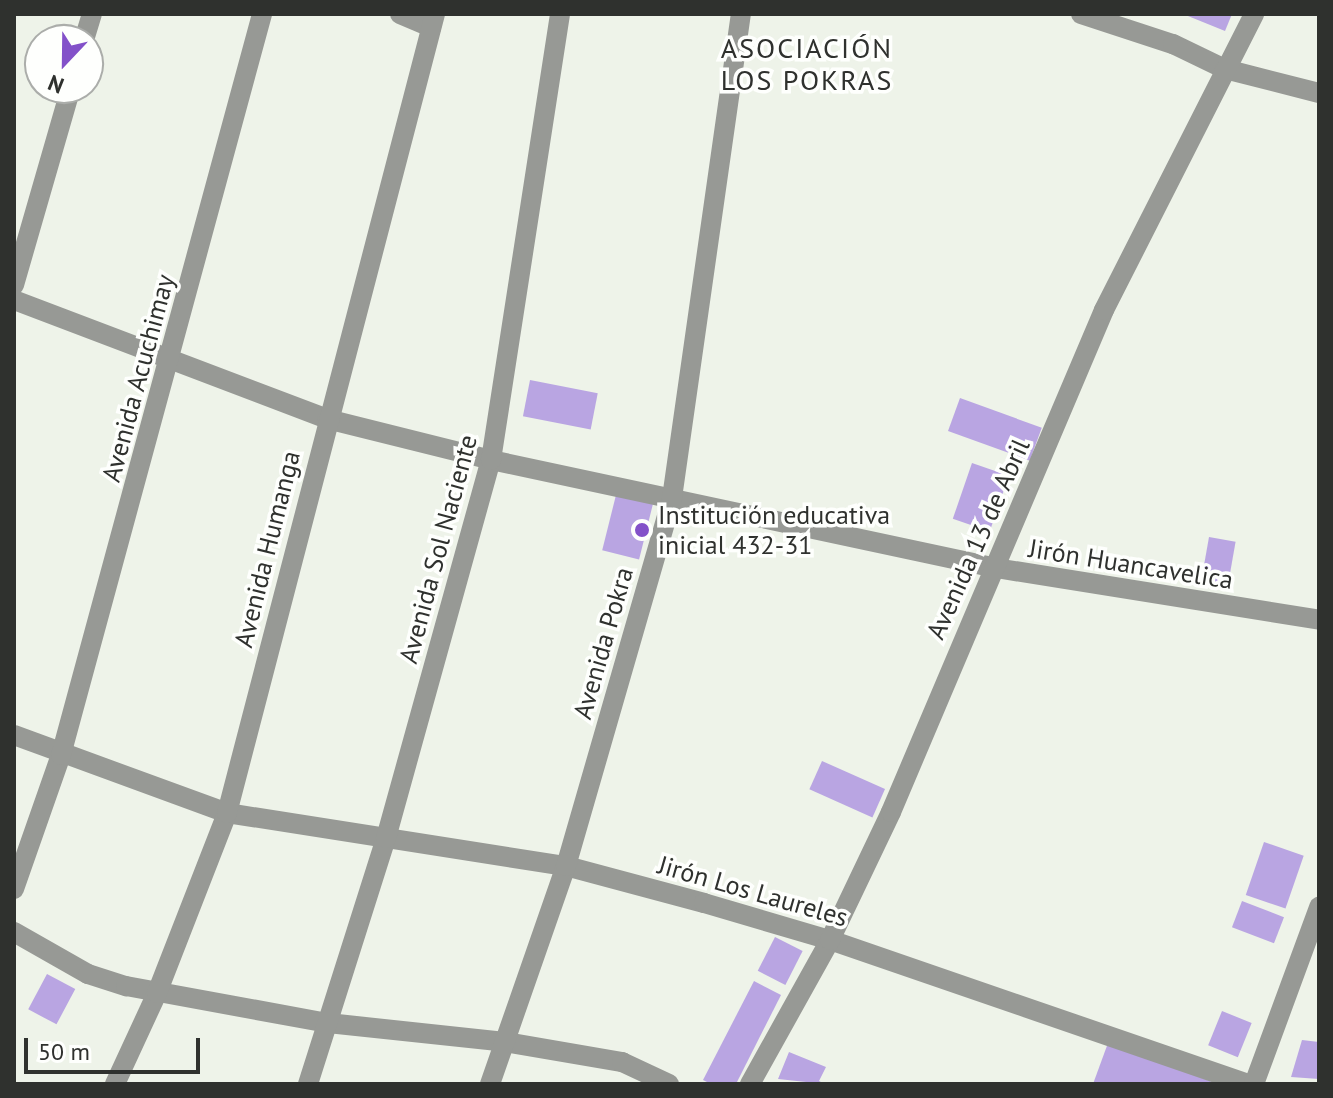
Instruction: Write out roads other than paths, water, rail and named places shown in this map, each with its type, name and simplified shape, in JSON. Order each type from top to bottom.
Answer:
[{"type":"street","name":"Avenida Acuchimay","points":[[14,889],[61,755],[172,356],[262,14]]},
{"type":"street","points":[[400,14],[433,20]]},
{"type":"street","name":"Avenida Sol Naciente","points":[[308,1084],[386,838],[491,460],[560,14]]},
{"type":"street","name":"Avenida Pokra","points":[[490,1084],[566,866],[672,498],[741,14]]},
{"type":"street","points":[[1081,14],[1173,44],[1225,69],[1319,93]]},
{"type":"street","name":"Avenida 13 de Abril","points":[[750,1084],[830,940],[996,568],[1104,310],[1254,14]]},
{"type":"street","name":"Avenida Humanga","points":[[115,1084],[157,993],[227,813],[433,20]]},
{"type":"street","points":[[14,285],[66,104]]},
{"type":"street","name":"Jirón Huancavelica","points":[[14,300],[172,356],[327,419],[491,460],[996,568],[1319,620]]},
{"type":"street","name":"Jirón Los Laureles","points":[[14,735],[61,755],[227,813],[566,866],[830,940],[1252,1084]]},
{"type":"street","points":[[1252,1084],[1319,907]]},
{"type":"street","points":[[14,932],[88,974],[157,993],[328,1023],[505,1042],[622,1062],[669,1084]]},
{"type":"place","name":"Institución educativa inicial 432-31","points":[[642,530]]},
{"type":"district","name":"ASOCIACIÓN LOS POKRAS","points":[[807,64]]}]
